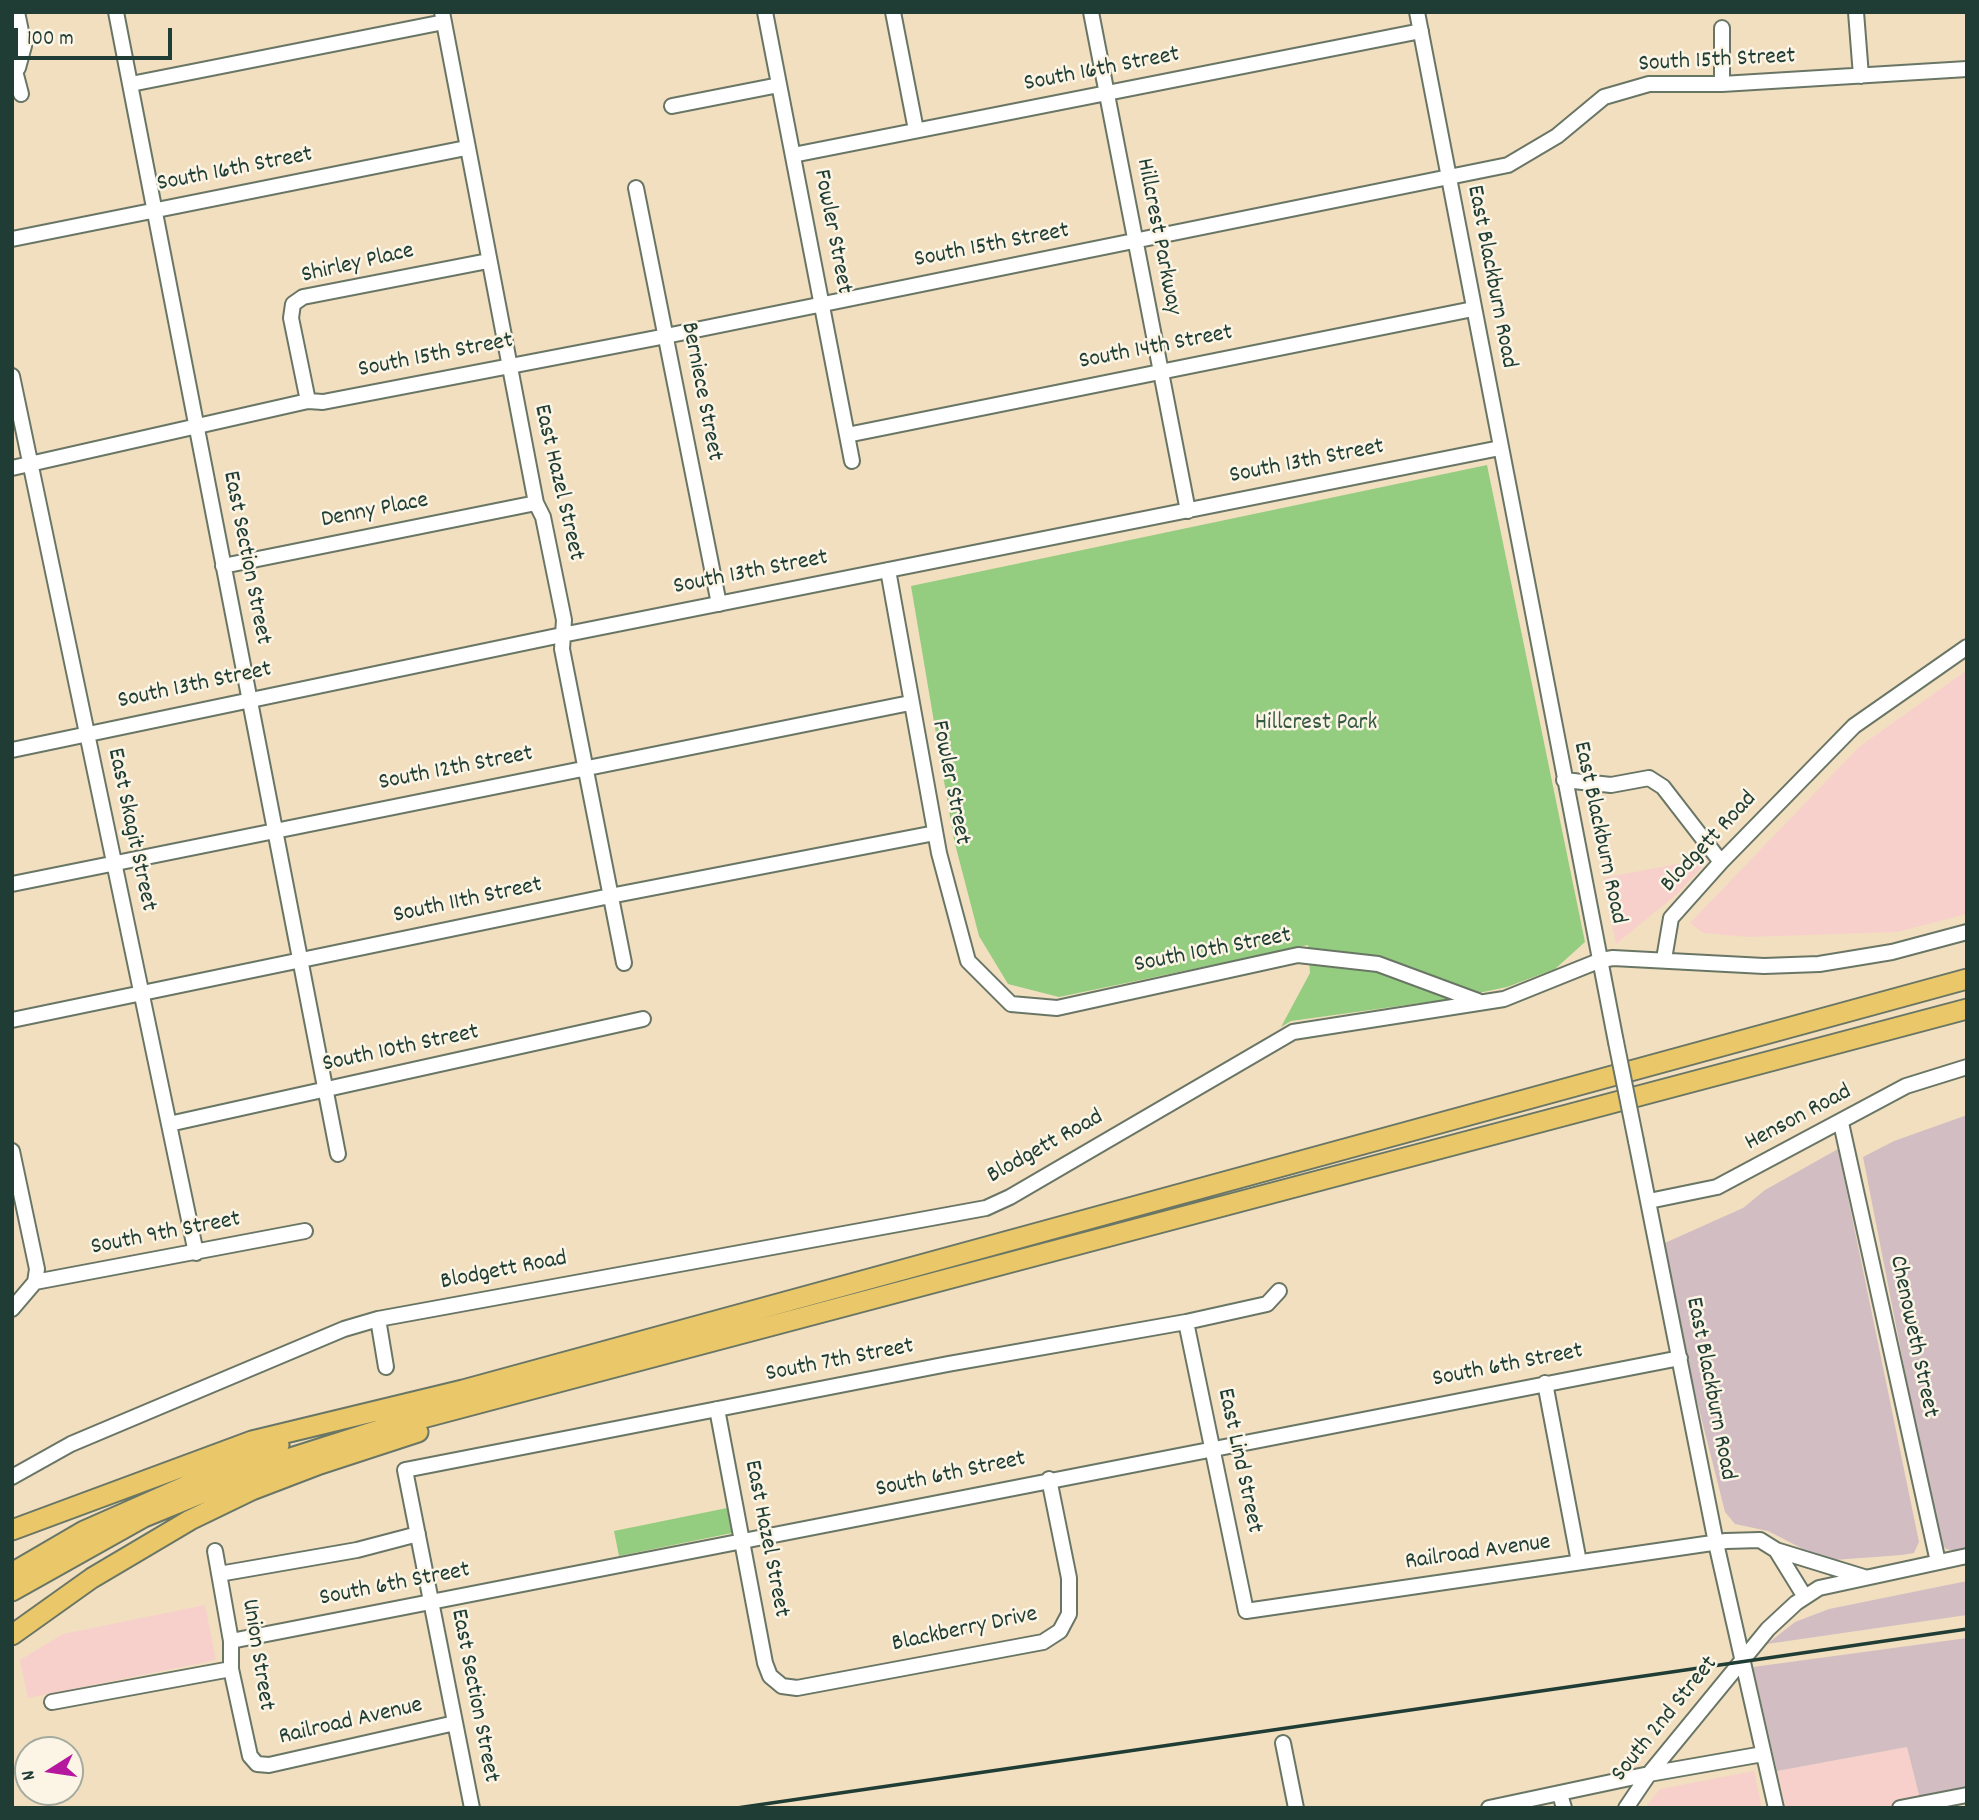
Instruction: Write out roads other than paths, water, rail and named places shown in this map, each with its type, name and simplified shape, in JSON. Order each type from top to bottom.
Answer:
[{"type":"highway","points":[[12,1530],[253,1441],[346,1420],[1967,979]]},
{"type":"highway","points":[[12,1591],[144,1517],[278,1462],[385,1428],[1967,1009]]},
{"type":"highway","points":[[12,1635],[136,1551],[251,1490],[320,1464],[608,1369]]},
{"type":"highway","points":[[12,1573],[84,1531],[169,1491],[346,1420]]},
{"type":"street","points":[[17,12],[24,46],[14,71],[21,94]]},
{"type":"street","name":"East Section Street","points":[[116,12],[248,700],[328,1089],[338,1154]]},
{"type":"street","name":"Fowler Street","points":[[765,12],[852,461]]},
{"type":"street","points":[[893,12],[916,130]]},
{"type":"street","name":"Hillcrest Parkway","points":[[1091,12],[1188,511]]},
{"type":"street","name":"East Blackburn Road","points":[[1417,12],[1563,779],[1716,1543],[1776,1808]]},
{"type":"street","points":[[1856,12],[1861,76]]},
{"type":"street","points":[[131,84],[443,17]]},
{"type":"street","name":"East Hazel Street","points":[[443,17],[536,503],[543,517],[564,620],[562,649],[624,963]]},
{"type":"street","points":[[1722,28],[1722,84]]},
{"type":"street","name":"South 16th Street","points":[[793,155],[1421,32]]},
{"type":"street","name":"South 15th Street","points":[[12,468],[308,401],[323,402],[665,336],[1508,165],[1557,136],[1604,97],[1649,84],[1722,84],[1967,69]]},
{"type":"street","points":[[672,106],[779,85]]},
{"type":"street","name":"South 16th Street","points":[[12,239],[467,148]]},
{"type":"street","name":"Berniece Street","points":[[636,188],[719,604]]},
{"type":"street","name":"Shirley Place","points":[[308,401],[291,318],[293,304],[303,297],[488,261]]},
{"type":"street","name":"South 14th Street","points":[[847,435],[1473,309]]},
{"type":"street","name":"East Skagit Street","points":[[12,376],[196,1253]]},
{"type":"street","name":"South 13th Street","points":[[12,750],[563,635],[1500,448]]},
{"type":"street","name":"Denny Place","points":[[223,566],[536,503]]},
{"type":"street","name":"Fowler Street","points":[[888,570],[935,833],[968,961]]},
{"type":"street","name":"Blodgett Road","points":[[12,1476],[71,1444],[344,1329],[379,1319],[986,1208],[1010,1197],[1293,1032],[1504,999],[1601,960],[1664,958],[1671,918],[1721,862],[1854,726],[1967,647]]},
{"type":"street","name":"South 12th Street","points":[[12,884],[910,703]]},
{"type":"street","points":[[1563,779],[1611,785],[1649,778],[1663,787],[1721,862]]},
{"type":"street","name":"South 11th Street","points":[[12,1020],[610,896],[935,833]]},
{"type":"street","points":[[1664,958],[1764,966],[1819,964],[1892,952],[1967,932]]},
{"type":"street","name":"South 10th Street","points":[[968,961],[1012,1004],[1057,1008],[1298,955],[1378,964],[1479,1002]]},
{"type":"street","name":"South 10th Street","points":[[169,1124],[643,1019]]},
{"type":"street","name":"Henson Road","points":[[1649,1201],[1717,1187],[1906,1086],[1967,1067]]},
{"type":"street","name":"Chenoweth Street","points":[[1841,1123],[1938,1562]]},
{"type":"street","points":[[12,1309],[35,1282],[37,1269],[13,1153]]},
{"type":"street","name":"South 9th Street","points":[[35,1282],[305,1231]]},
{"type":"street","name":"South 7th Street","points":[[405,1470],[1186,1322],[1268,1304],[1279,1290]]},
{"type":"street","points":[[379,1319],[386,1367]]},
{"type":"street","name":"East Lind Street","points":[[1186,1322],[1246,1611]]},
{"type":"street","name":"South 6th Street","points":[[231,1641],[743,1542],[1049,1479],[1680,1358]]},
{"type":"street","points":[[1545,1383],[1580,1562]]},
{"type":"street","name":"East Hazel Street","points":[[717,1409],[765,1663],[771,1676]]},
{"type":"street","name":"East Section Street","points":[[405,1470],[471,1808]]},
{"type":"street","name":"Blackberry Drive","points":[[771,1676],[782,1686],[797,1688],[1043,1642],[1060,1631],[1069,1614],[1070,1591],[1049,1479]]},
{"type":"street","points":[[219,1574],[357,1550],[418,1534]]},
{"type":"street","name":"Railroad Avenue","points":[[1246,1611],[1716,1543],[1760,1540],[1776,1550],[1864,1577]]},
{"type":"street","points":[[1776,1550],[1805,1597]]},
{"type":"street","name":"Union Street","points":[[215,1551],[231,1641],[231,1669],[250,1756],[257,1764]]},
{"type":"street","name":"South 2nd Street","points":[[1626,1808],[1649,1773],[1773,1625],[1805,1597],[1819,1588],[1967,1556]]},
{"type":"street","points":[[52,1702],[231,1669]]},
{"type":"street","name":"Railroad Avenue","points":[[257,1764],[269,1765],[455,1723]]},
{"type":"street","points":[[1283,1743],[1296,1808]]},
{"type":"street","points":[[1489,1808],[1562,1801],[1649,1773],[1763,1754]]},
{"type":"street","points":[[1900,1808],[1967,1794]]},
{"type":"railway","points":[[737,1808],[1967,1629]]},
{"type":"park label","name":"Hillcrest Park","points":[[1316,725]]}]
